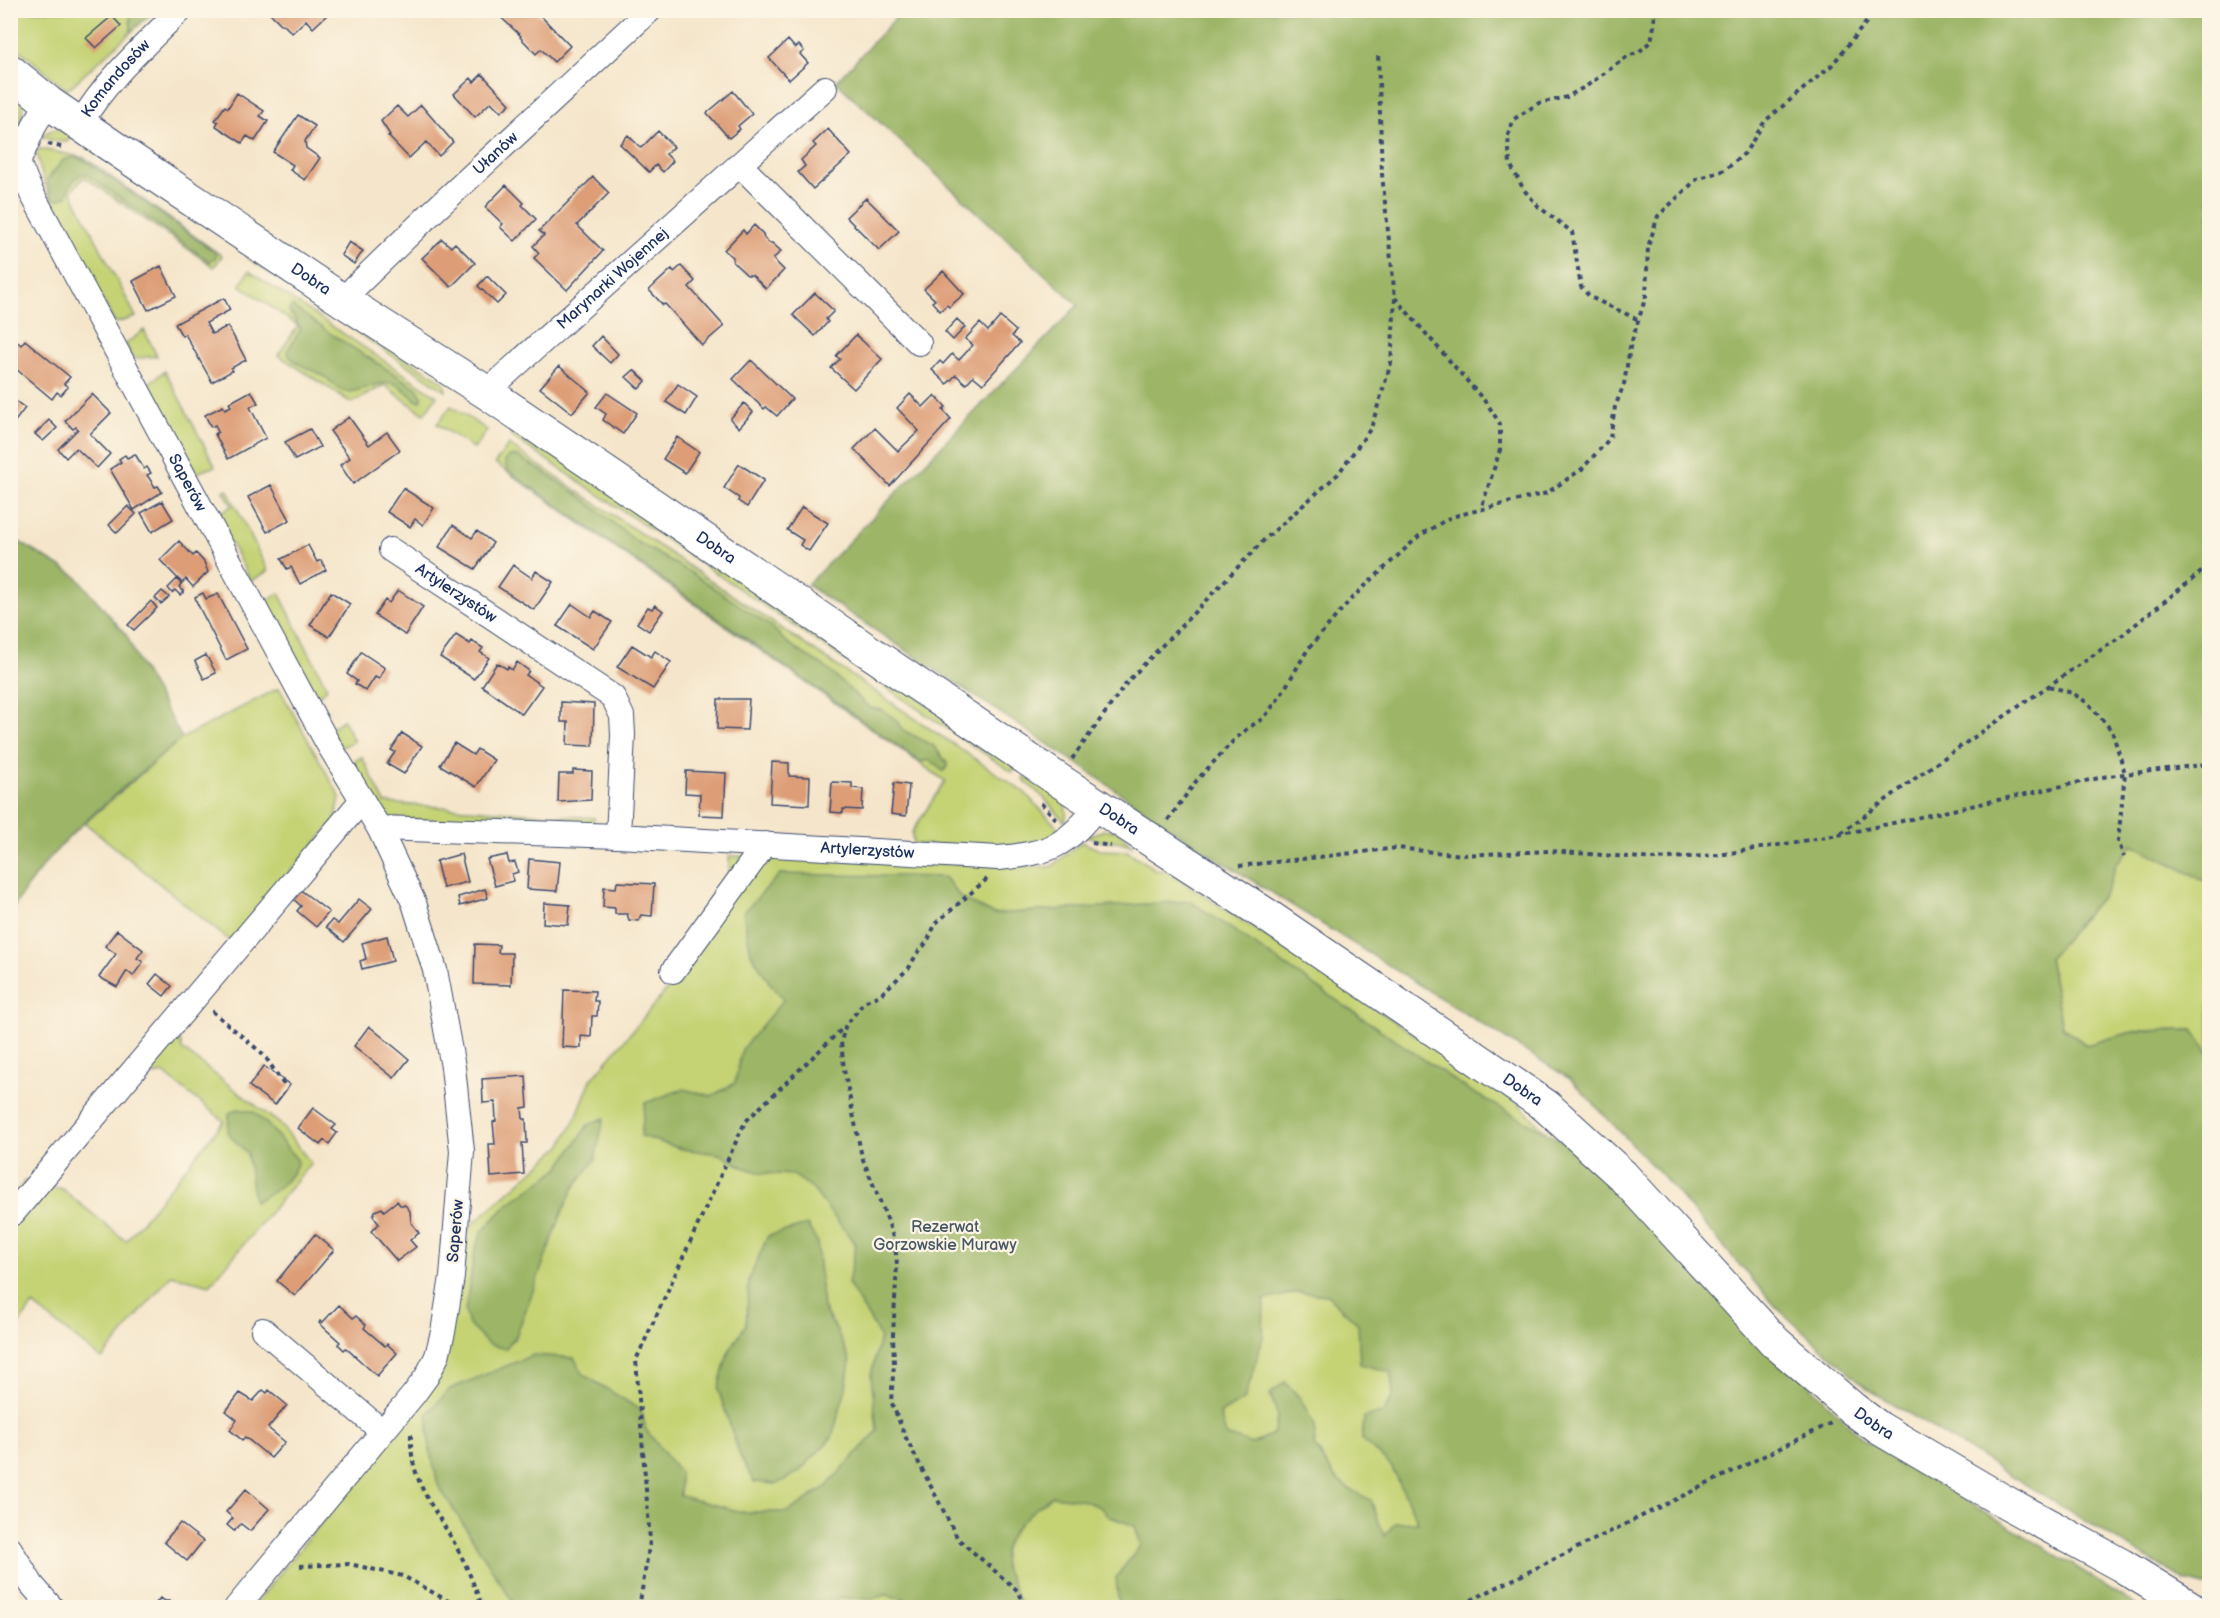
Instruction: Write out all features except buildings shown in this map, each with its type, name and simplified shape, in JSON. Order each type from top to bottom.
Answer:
[{"type":"street","name":"Komandosów","points":[[80,124],[93,102],[117,72],[180,10]]},
{"type":"street","name":"Ułanów","points":[[345,302],[355,287],[425,219],[650,10]]},
{"type":"street","name":"Dobra","points":[[10,71],[49,103],[80,124],[345,302],[486,392],[1058,779],[1154,840],[1378,990],[1546,1106],[1622,1175],[1775,1342],[1853,1409],[1879,1428],[1998,1498],[2121,1565],[2192,1608]]},
{"type":"street","name":"Marynarki Wojennej","points":[[486,392],[825,88]]},
{"type":"street","points":[[14,166],[36,122],[49,103]]},
{"type":"street","points":[[740,165],[919,343]]},
{"type":"street","name":"Saperów","points":[[14,166],[31,192],[322,731],[379,828],[414,903],[435,970],[453,1067],[462,1151],[452,1277],[437,1356],[427,1376],[414,1394],[236,1608]]},
{"type":"street","name":"Artylerzystów","points":[[391,550],[613,698],[622,717],[623,735],[618,836]]},
{"type":"street","points":[[13,1213],[362,800]]},
{"type":"street","name":"Artylerzystów","points":[[379,828],[618,836],[998,858],[1029,855],[1062,843],[1077,830],[1099,804]]},
{"type":"street","points":[[673,971],[765,844]]},
{"type":"street","points":[[263,1330],[382,1431]]},
{"type":"street","points":[[10,1549],[32,1585],[52,1608]]},
{"type":"path","points":[[1637,319],[1590,297],[1581,287],[1572,232],[1539,207],[1524,190],[1510,164],[1508,136],[1514,119],[1539,103],[1567,97],[1628,56],[1639,52],[1651,40],[1655,10]]},
{"type":"path","points":[[1154,840],[1197,780],[1235,739],[1264,718],[1281,695],[1308,649],[1351,599],[1419,536],[1451,517],[1547,493],[1582,469],[1610,438],[1615,407],[1623,384],[1637,319],[1646,297],[1648,247],[1658,216],[1697,179],[1725,170],[1745,153],[1765,121],[1832,65],[1876,10]]},
{"type":"path","points":[[1058,779],[1128,681],[1264,540],[1338,474],[1371,428],[1391,363],[1395,298],[1382,174],[1378,53]]},
{"type":"path","points":[[1395,298],[1482,397],[1500,424],[1500,450],[1481,509]]},
{"type":"path","points":[[1838,835],[1928,769],[2121,636],[2210,565]]},
{"type":"path","points":[[2049,686],[2072,693],[2088,704],[2112,731],[2125,774],[2118,841],[2124,857]]},
{"type":"path","points":[[1234,866],[1398,848],[1462,855],[1550,851],[1655,859],[1719,855],[1838,835],[2125,774],[2210,764]]},
{"type":"path","points":[[639,1608],[650,1541],[636,1360],[745,1122],[845,1027],[864,1002],[880,995],[909,968],[927,942],[936,922],[993,873]]},
{"type":"path","points":[[196,997],[264,1055],[284,1085]]},
{"type":"path","points":[[845,1027],[842,1042],[844,1070],[862,1157],[895,1244],[897,1264],[891,1401],[906,1438],[958,1539],[1018,1592],[1027,1608]]},
{"type":"path","points":[[414,1394],[410,1453],[422,1489],[459,1551],[483,1608]]},
{"type":"path","points":[[1455,1608],[1828,1425],[1853,1409]]},
{"type":"path","points":[[271,1565],[349,1564],[360,1566],[404,1576],[461,1608]]},
{"type":"green space","points":[[130,10],[154,10],[154,11],[131,32]]},
{"type":"green space","points":[[10,11],[130,11],[131,32],[67,90],[11,43]]},
{"type":"green space","points":[[902,11],[2209,11],[2209,883],[2132,844],[2116,864],[2107,890],[2049,958],[2062,1027],[2086,1045],[2136,1031],[2193,1030],[2209,1054],[2209,1587],[2185,1581],[1868,1389],[1777,1308],[1665,1179],[1570,1079],[1189,841],[1075,762],[807,585],[1078,305],[836,82]]},
{"type":"green space","points":[[11,86],[23,102],[21,123],[13,114],[14,110],[11,107]]},
{"type":"green space","points":[[64,127],[73,132],[67,142],[54,141],[41,136],[47,132]]},
{"type":"green space","points":[[36,148],[85,158],[222,256],[214,267],[84,177],[71,191],[136,317],[115,323],[57,216],[48,194]]},
{"type":"green space","points":[[75,157],[86,161],[215,252],[216,257],[210,262],[86,174],[81,174],[73,181],[67,196],[58,200],[52,198],[47,180],[63,160]]},
{"type":"green space","points":[[255,255],[337,309],[332,316],[246,257]]},
{"type":"green space","points":[[249,271],[437,396],[424,414],[384,385],[352,403],[278,355],[298,326],[240,285]]},
{"type":"green space","points":[[292,306],[334,336],[417,388],[422,397],[421,401],[417,401],[392,383],[352,392],[345,391],[294,360],[287,351],[301,329],[289,311]]},
{"type":"green space","points":[[339,316],[444,382],[446,391],[339,320]]},
{"type":"green space","points":[[144,330],[157,356],[133,359],[126,344]]},
{"type":"green space","points":[[165,371],[215,466],[194,474],[147,385]]},
{"type":"green space","points":[[451,406],[487,430],[474,449],[437,424]]},
{"type":"green space","points":[[515,429],[1018,764],[1012,772],[510,435]]},
{"type":"green space","points":[[509,445],[1024,792],[1060,830],[1030,844],[1010,847],[913,844],[912,832],[945,781],[495,463]]},
{"type":"green space","points":[[509,456],[517,456],[579,495],[637,542],[693,574],[773,628],[784,640],[823,665],[870,708],[883,710],[895,719],[903,730],[934,746],[947,763],[947,768],[943,771],[929,760],[921,762],[507,470],[505,461]]},
{"type":"green space","points":[[227,489],[268,571],[251,581],[216,515],[232,506],[224,491]]},
{"type":"green space","points":[[11,537],[76,576],[127,636],[138,661],[182,738],[112,797],[66,840],[45,863],[11,913]]},
{"type":"green space","points":[[279,593],[327,688],[314,701],[263,604]]},
{"type":"green space","points":[[279,688],[340,797],[335,821],[230,941],[85,823],[182,738]]},
{"type":"green space","points":[[343,720],[354,741],[340,748],[330,729]]},
{"type":"green space","points":[[362,757],[385,803],[594,818],[592,829],[387,818],[349,764]]},
{"type":"green space","points":[[1028,770],[1061,798],[1065,805],[1065,822],[1023,779]]},
{"type":"green space","points":[[1105,830],[1117,831],[1133,846],[1118,841],[1100,841],[1087,836]]},
{"type":"green space","name":"Rezerwat Gorzowskie Murawy","points":[[1082,842],[1100,850],[1127,851],[1154,868],[1153,870],[1167,871],[1518,1103],[1843,1439],[1478,1608],[252,1608],[434,1383],[470,1226],[561,1146],[591,1080],[675,980],[729,882],[729,856],[1051,867]]},
{"type":"green space","points":[[2132,844],[2209,883],[2209,1054],[2193,1030],[2136,1031],[2087,1045],[2062,1027],[2049,958],[2107,890],[2116,864]]},
{"type":"green space","name":"Rezerwat Gorzowskie Murawy","points":[[780,874],[945,877],[961,898],[993,914],[1190,901],[1472,1092],[1579,1150],[1863,1439],[2072,1564],[2138,1607],[1121,1607],[1116,1577],[1141,1545],[1135,1526],[1108,1516],[1100,1507],[1079,1499],[1052,1496],[1025,1518],[1010,1537],[1005,1548],[1003,1559],[1005,1571],[1016,1596],[1024,1607],[909,1607],[905,1599],[886,1595],[871,1599],[838,1598],[829,1608],[516,1607],[438,1485],[430,1450],[427,1414],[450,1389],[533,1355],[574,1358],[584,1375],[641,1410],[646,1430],[680,1473],[680,1496],[742,1512],[788,1512],[827,1486],[877,1431],[871,1375],[880,1337],[848,1283],[856,1245],[811,1187],[793,1175],[762,1173],[745,1168],[719,1154],[682,1149],[641,1136],[645,1103],[683,1089],[712,1096],[735,1083],[742,1049],[784,999],[769,982],[751,953],[743,913]],"holes":[[[1298,1292],[1327,1295],[1358,1324],[1360,1364],[1391,1372],[1393,1396],[1383,1413],[1364,1417],[1362,1440],[1391,1466],[1418,1522],[1395,1523],[1384,1536],[1371,1500],[1340,1482],[1314,1446],[1315,1426],[1300,1398],[1285,1382],[1270,1394],[1278,1416],[1273,1434],[1252,1444],[1226,1435],[1220,1414],[1245,1399],[1263,1337],[1264,1300]]]},
{"type":"green space","points":[[178,1032],[182,1049],[280,1124],[311,1163],[210,1285],[171,1275],[102,1359],[33,1305],[11,1335],[11,1200],[25,1180],[62,1189],[126,1241],[224,1121],[163,1073],[142,1078]]},
{"type":"green space","points":[[238,1109],[254,1112],[269,1126],[298,1161],[286,1181],[254,1202],[247,1153],[228,1134],[229,1113]]},
{"type":"green space","points":[[604,1118],[595,1160],[573,1189],[562,1213],[516,1336],[505,1349],[488,1344],[469,1325],[465,1311],[475,1250],[482,1232],[507,1205],[559,1168],[588,1125]]},
{"type":"green space","points":[[807,1225],[817,1241],[823,1308],[838,1333],[850,1361],[846,1388],[832,1437],[799,1472],[777,1484],[754,1482],[740,1456],[718,1389],[728,1353],[746,1324],[749,1279],[768,1236]]}]
